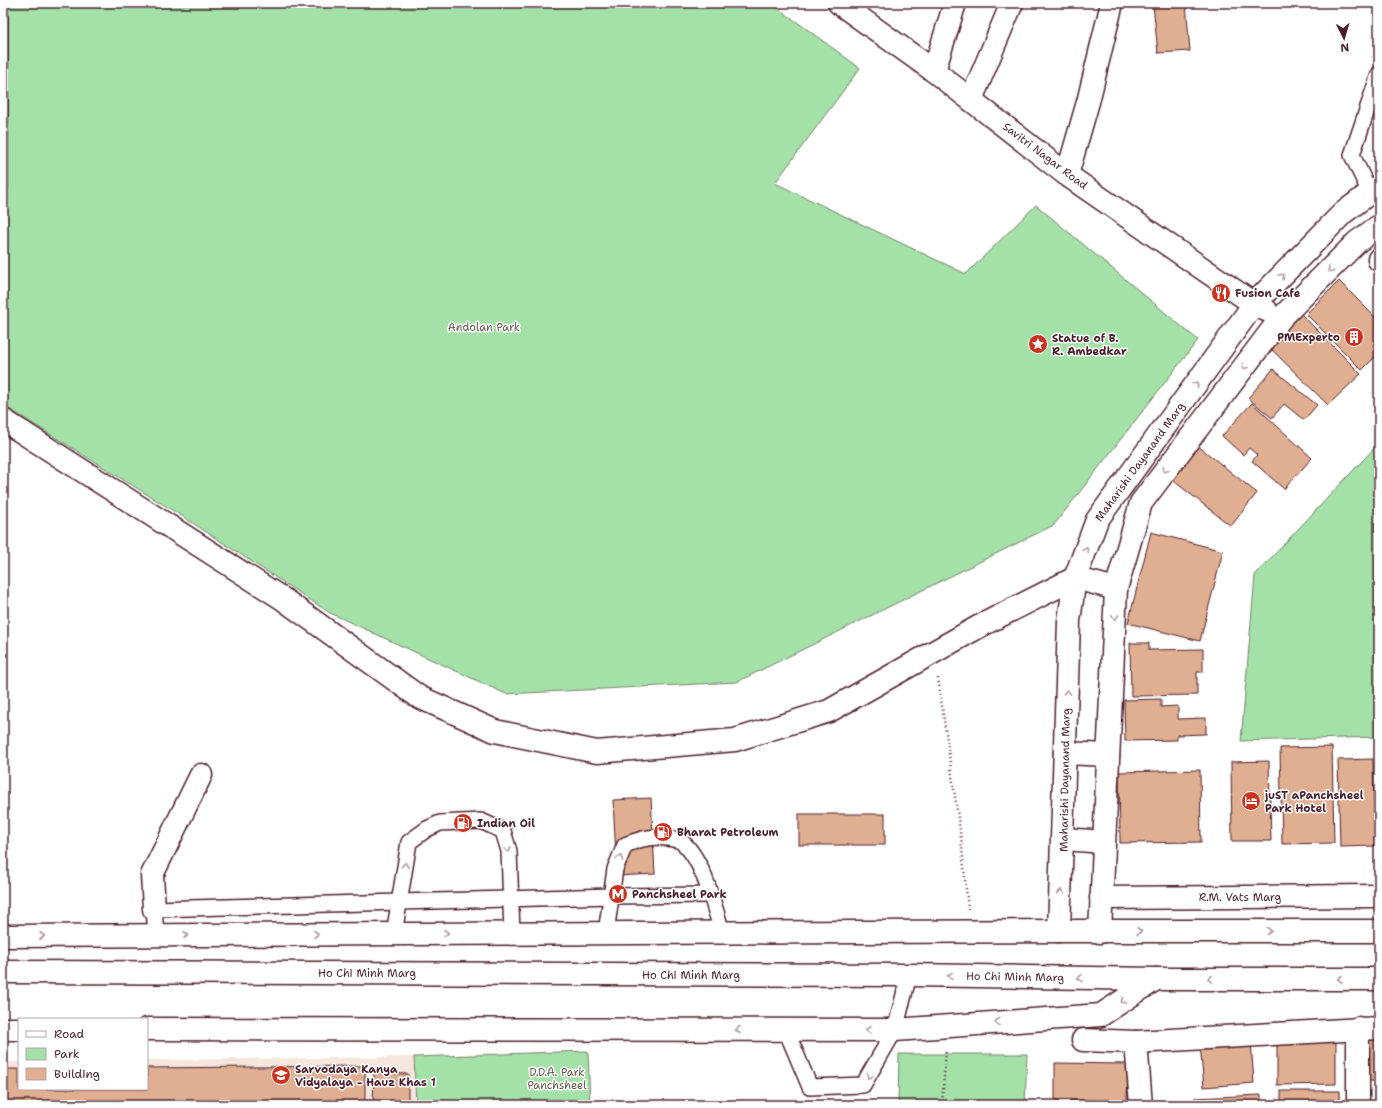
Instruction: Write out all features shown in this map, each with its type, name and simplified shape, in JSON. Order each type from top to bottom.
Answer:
[{"type":"street","name":"Savitri Nagar Road","points":[[839,3],[934,71],[1067,175],[1254,304],[1281,318]]},
{"type":"street","points":[[934,71],[955,3]]},
{"type":"street","points":[[971,100],[1012,3]]},
{"type":"street","points":[[1067,175],[1112,3]]},
{"type":"street","name":"Maharishi Dayanand Marg","points":[[1059,931],[1064,839],[1069,621],[1075,578],[1097,520],[1254,304],[1343,213],[1374,190]]},
{"type":"street","points":[[1100,932],[1116,589],[1140,503],[1281,318],[1357,242],[1379,226]]},
{"type":"street","points":[[3,420],[283,599],[419,698],[495,731],[597,752],[735,740],[829,712],[980,626],[1075,578],[1116,589]]},
{"type":"street","points":[[1065,753],[1108,755]]},
{"type":"street","points":[[154,909],[152,875],[201,776]]},
{"type":"street","points":[[1064,839],[1104,842]]},
{"type":"street","name":"R.M. Vats Marg","points":[[1101,898],[1379,896]]},
{"type":"street","points":[[3,936],[970,931],[1379,931]]},
{"type":"street","name":"Ho Chi Minh Marg","points":[[3,972],[909,975],[1156,979],[1379,979]]},
{"type":"street","points":[[148,1029],[895,1030],[1101,1015],[1156,979]]},
{"type":"street","points":[[1083,1040],[1136,1042],[1369,1028],[1358,1105]]},
{"type":"street","points":[[3,1029],[18,1029]]},
{"type":"street","points":[[1136,1042],[1141,1105]]},
{"type":"lane","points":[[1374,190],[1352,155],[1379,74]]},
{"type":"lane","points":[[394,934],[409,842],[427,829],[440,823],[481,820],[503,831],[510,851],[512,933]]},
{"type":"lane","points":[[606,933],[615,869],[625,845],[641,838],[660,837],[681,841],[698,863],[711,895],[722,932]]},
{"type":"lane","points":[[156,935],[154,909],[612,896],[711,895]]},
{"type":"lane","points":[[786,1030],[810,1087],[863,1085],[895,1030],[909,975]]},
{"type":"path","points":[[934,652],[961,838],[970,931]]},
{"type":"path","points":[[942,1105],[946,1048]]},
{"type":"shaded area","name":"Sarvodaya Kanya Vidyalaya - Hauz Khas 1","points":[[414,1057],[416,1105],[3,1105],[3,1062],[18,1062],[18,1090],[148,1090],[148,1060]]},
{"type":"green space","name":"Andolan Park","points":[[3,3],[771,3],[860,68],[775,183],[966,274],[1036,205],[1198,340],[1054,525],[737,682],[506,694],[330,613],[185,518],[3,405]]},
{"type":"green space","points":[[1379,443],[1379,737],[1241,741],[1255,575]]},
{"type":"green space","name":"D.D.A. Park Panchsheel","points":[[588,1051],[590,1105],[416,1105],[414,1057]]},
{"type":"green space","points":[[899,1054],[1027,1054],[1025,1105],[898,1105]]},
{"type":"building","points":[[982,3],[1006,3],[1005,7]]},
{"type":"building","points":[[1186,3],[1190,51],[1158,53],[1153,4]]},
{"type":"building","points":[[3,15],[8,15],[8,124],[3,124]]},
{"type":"building","points":[[3,131],[8,131],[8,189],[3,189]]},
{"type":"building","name":"PMExperto","points":[[1339,281],[1379,321],[1379,353],[1362,370],[1306,314]]},
{"type":"building","points":[[1298,311],[1361,374],[1328,405],[1265,343]]},
{"type":"building","points":[[1273,369],[1317,405],[1304,420],[1284,404],[1272,418],[1248,398]]},
{"type":"building","points":[[1252,403],[1312,458],[1284,489],[1252,461],[1257,455],[1249,448],[1243,455],[1222,436]]},
{"type":"building","points":[[1197,445],[1257,493],[1231,526],[1170,478]]},
{"type":"building","points":[[1151,532],[1223,551],[1200,641],[1128,623]]},
{"type":"building","points":[[1130,643],[1149,643],[1149,650],[1203,649],[1203,672],[1197,672],[1197,695],[1131,696]]},
{"type":"building","points":[[1161,699],[1161,707],[1178,706],[1178,719],[1206,718],[1206,734],[1177,735],[1177,740],[1125,741],[1124,700]]},
{"type":"building","points":[[1332,747],[1334,843],[1282,844],[1280,748]]},
{"type":"building","points":[[1373,759],[1375,846],[1340,847],[1338,760]]},
{"type":"building","name":"juST aPanchsheel Park Hotel","points":[[1269,761],[1271,841],[1232,841],[1231,762]]},
{"type":"building","points":[[1200,770],[1201,842],[1120,843],[1119,772]]},
{"type":"building","points":[[651,798],[655,874],[617,876],[613,800]]},
{"type":"building","points":[[799,814],[885,814],[885,845],[799,845]]},
{"type":"building","points":[[1367,1036],[1379,1036],[1379,1081],[1366,1081]]},
{"type":"building","points":[[1277,1039],[1336,1039],[1336,1084],[1277,1085]]},
{"type":"building","points":[[1251,1042],[1254,1083],[1204,1087],[1200,1045]]},
{"type":"building","points":[[1055,1063],[1128,1064],[1127,1101],[1055,1100]]},
{"type":"building","name":"Sarvodaya Kanya Vidyalaya - Hauz Khas 1","points":[[365,1066],[365,1105],[3,1105],[3,1069],[18,1069],[18,1090],[148,1090],[148,1068]]},
{"type":"building","points":[[374,1073],[408,1074],[408,1105],[373,1105]]},
{"type":"building","points":[[1375,1088],[1379,1088],[1379,1105],[1375,1105]]},
{"type":"building","points":[[1281,1091],[1340,1091],[1340,1105],[1281,1105]]},
{"type":"building","points":[[1261,1095],[1261,1105],[1194,1105],[1194,1098]]},
{"type":"place","name":"Fusion Cafe","points":[[1221,293]]},
{"type":"place","name":"PMExperto","points":[[1354,337]]},
{"type":"place","name":"Statue of B. R. Ambedkar","points":[[1038,344]]},
{"type":"place","name":"juST aPanchsheel Park Hotel","points":[[1251,801]]},
{"type":"place","name":"Indian Oil","points":[[463,823]]},
{"type":"place","name":"Bharat Petroleum","points":[[663,832]]},
{"type":"place","name":"Panchsheel Park","points":[[618,894]]},
{"type":"place","name":"Sarvodaya Kanya Vidyalaya - Hauz Khas 1","points":[[281,1075]]}]
